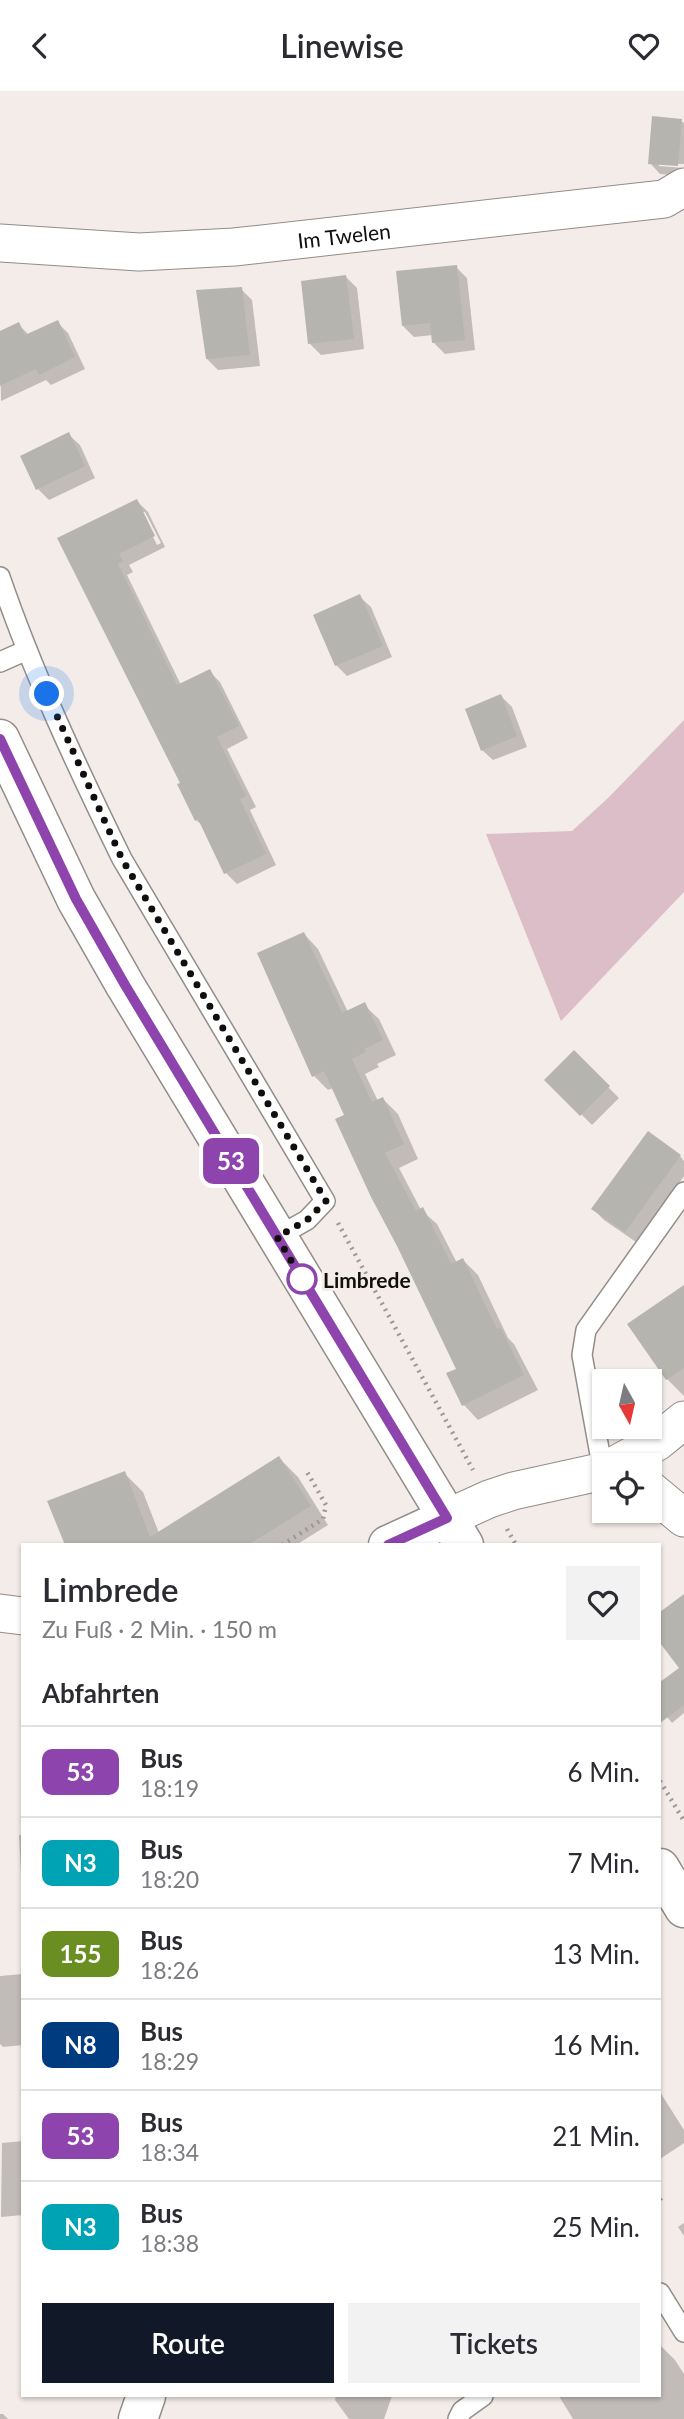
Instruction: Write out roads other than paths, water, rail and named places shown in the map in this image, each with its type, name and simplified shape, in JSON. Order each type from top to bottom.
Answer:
[{"type":"main road","points":[[0,739],[76,899],[125,985],[455,1532],[398,1543]]},
{"type":"main road","points":[[661,1870],[684,1908]]},
{"type":"main road","points":[[138,2419],[146,2397]]},
{"type":"street","name":"Im Twelen","points":[[0,243],[139,252],[234,247],[664,199],[684,187]]},
{"type":"street","points":[[637,1453],[657,1442],[684,1420]]},
{"type":"street","points":[[455,1532],[489,1499],[592,1474]]},
{"type":"street","points":[[662,1500],[684,1518]]},
{"type":"street","points":[[0,1613],[21,1616]]},
{"type":"lane","points":[[0,577],[27,650],[122,859],[326,1201],[307,1220],[277,1237]]},
{"type":"lane","points":[[0,661],[27,650]]},
{"type":"lane","points":[[601,1453],[582,1355],[586,1330],[684,1192]]},
{"type":"lane","points":[[661,2295],[684,2332]]},
{"type":"lane","points":[[458,2419],[462,2411],[482,2397]]},
{"type":"place","name":"Limbrede","points":[[302,1279]]}]
